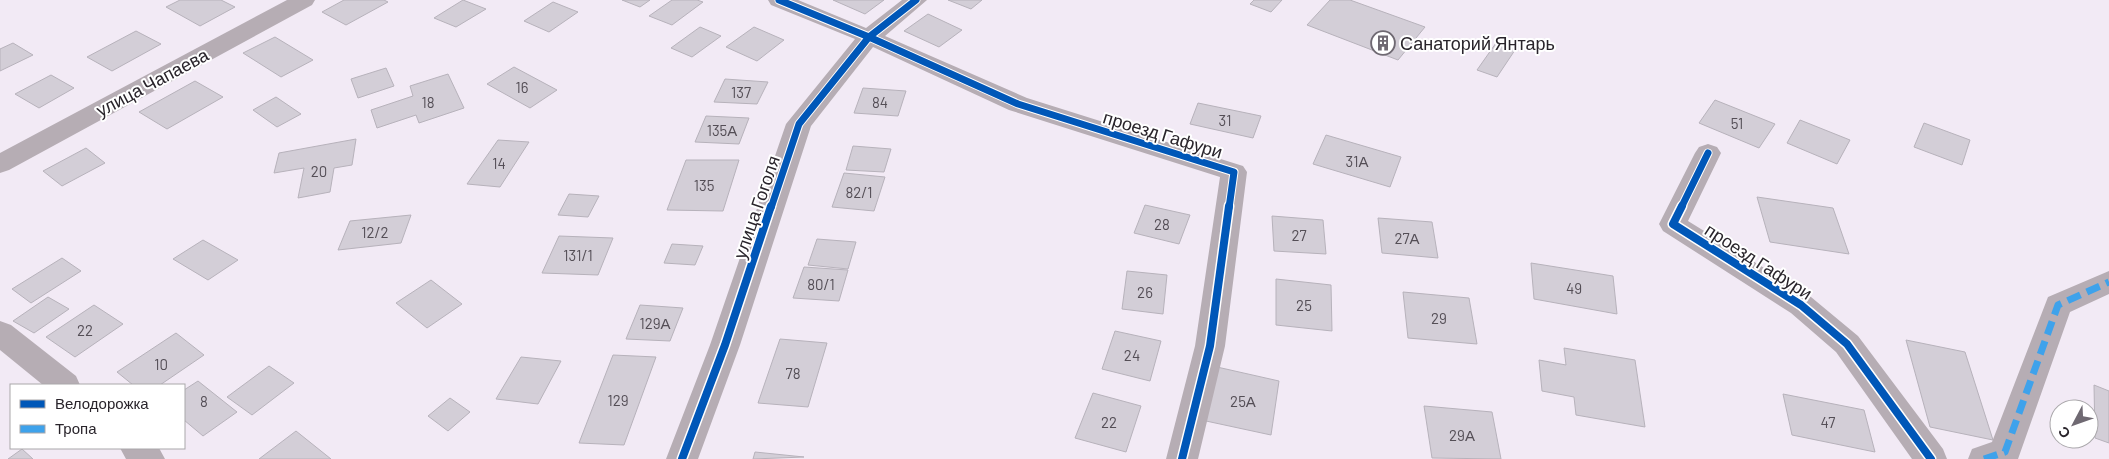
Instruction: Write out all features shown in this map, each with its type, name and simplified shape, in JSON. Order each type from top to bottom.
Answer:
[{"type":"street","name":"улица Чапаева","points":[[0,164],[304,0]]},
{"type":"street","points":[[779,0],[870,37]]},
{"type":"street","name":"улица Гоголя","points":[[682,459],[725,345],[799,124],[870,37],[916,0]]},
{"type":"street","name":"проезд Гафури","points":[[870,37],[1018,104],[1234,172],[1210,346],[1182,459]]},
{"type":"street","name":"проезд Гафури","points":[[1708,153],[1673,224],[1801,305],[1847,344],[1931,459]]},
{"type":"street","points":[[1984,459],[2005,452],[2058,305],[2109,282]]},
{"type":"street","points":[[0,333],[64,384]]},
{"type":"street","points":[[137,449],[149,459]]},
{"type":"building","points":[[180,0],[221,0],[235,7],[200,26],[166,7]]},
{"type":"building","points":[[344,0],[384,0],[388,2],[346,25],[322,12]]},
{"type":"building","points":[[463,0],[486,9],[456,27],[434,18]]},
{"type":"building","points":[[622,0],[650,0],[640,7]]},
{"type":"building","points":[[672,0],[697,0],[703,2],[672,25],[649,16]]},
{"type":"building","points":[[833,0],[884,0],[865,14]]},
{"type":"building","points":[[948,0],[982,0],[971,9]]},
{"type":"building","points":[[1254,0],[1282,0],[1271,12],[1250,4]]},
{"type":"building","name":"Санаторий Янтарь","points":[[1330,0],[1350,0],[1425,27],[1398,60],[1307,25]]},
{"type":"building","points":[[553,2],[578,12],[549,32],[524,21]]},
{"type":"building","points":[[928,14],[962,30],[939,47],[904,31]]},
{"type":"building","points":[[700,27],[721,36],[692,57],[671,48]]},
{"type":"building","points":[[754,27],[784,40],[757,61],[726,47]]},
{"type":"building","points":[[136,31],[161,44],[112,71],[87,57]]},
{"type":"building","points":[[275,37],[313,60],[281,77],[243,53]]},
{"type":"building","points":[[13,43],[33,55],[0,71],[0,49]]},
{"type":"building","points":[[1496,43],[1515,50],[1497,77],[1477,70]]},
{"type":"building","points":[[514,67],[557,90],[530,108],[487,84]]},
{"type":"building","points":[[386,68],[394,86],[358,98],[351,79]]},
{"type":"building","points":[[448,74],[464,108],[419,123],[416,115],[377,128],[371,110],[413,96],[410,86]]},
{"type":"building","points":[[51,75],[74,88],[39,108],[15,94]]},
{"type":"building","points":[[725,79],[768,82],[757,104],[714,102]]},
{"type":"building","points":[[195,81],[223,97],[167,129],[139,112]]},
{"type":"building","points":[[863,88],[906,91],[898,116],[854,113]]},
{"type":"building","points":[[276,97],[301,114],[277,127],[253,110]]},
{"type":"building","points":[[1715,100],[1775,124],[1759,148],[1699,123]]},
{"type":"building","points":[[1198,103],[1261,116],[1253,138],[1190,124]]},
{"type":"building","points":[[706,116],[749,118],[739,144],[695,142]]},
{"type":"building","points":[[1800,120],[1850,140],[1837,164],[1787,143]]},
{"type":"building","points":[[1924,123],[1970,140],[1962,165],[1914,147]]},
{"type":"building","points":[[1326,135],[1401,157],[1390,187],[1313,164]]},
{"type":"building","points":[[356,139],[352,165],[334,168],[330,192],[298,198],[304,168],[274,173],[279,153]]},
{"type":"building","points":[[498,140],[529,142],[500,187],[467,184]]},
{"type":"building","points":[[853,146],[891,149],[884,172],[846,170]]},
{"type":"building","points":[[86,148],[105,163],[62,186],[43,171]]},
{"type":"building","points":[[686,160],[739,160],[723,211],[667,210]]},
{"type":"building","points":[[844,173],[885,177],[874,211],[832,207]]},
{"type":"building","points":[[569,194],[599,196],[588,217],[558,215]]},
{"type":"building","points":[[1757,197],[1833,208],[1849,254],[1770,242]]},
{"type":"building","points":[[1145,205],[1190,215],[1179,244],[1134,233]]},
{"type":"building","points":[[411,215],[401,243],[338,250],[350,221]]},
{"type":"building","points":[[1272,216],[1323,220],[1326,254],[1274,251]]},
{"type":"building","points":[[1378,218],[1432,222],[1438,258],[1382,253]]},
{"type":"building","points":[[559,236],[613,238],[598,275],[542,273]]},
{"type":"building","points":[[817,239],[856,242],[848,269],[808,265]]},
{"type":"building","points":[[203,240],[238,260],[208,280],[173,259]]},
{"type":"building","points":[[672,244],[703,246],[695,265],[664,263]]},
{"type":"building","points":[[62,258],[81,271],[31,303],[12,289]]},
{"type":"building","points":[[1531,263],[1613,276],[1617,314],[1534,299]]},
{"type":"building","points":[[804,267],[848,270],[839,301],[793,298]]},
{"type":"building","points":[[1127,271],[1167,275],[1163,314],[1122,309]]},
{"type":"building","points":[[1276,279],[1331,285],[1332,331],[1276,325]]},
{"type":"building","points":[[431,280],[462,304],[427,328],[396,303]]},
{"type":"building","points":[[1403,292],[1469,298],[1477,344],[1408,338]]},
{"type":"building","points":[[48,297],[69,309],[34,333],[13,321]]},
{"type":"building","points":[[94,305],[123,324],[75,357],[46,337]]},
{"type":"building","points":[[640,305],[683,308],[670,341],[626,339]]},
{"type":"building","points":[[1115,331],[1161,341],[1150,381],[1102,369]]},
{"type":"building","points":[[176,333],[204,355],[161,384],[132,384],[117,372]]},
{"type":"building","points":[[780,339],[827,343],[808,407],[758,403]]},
{"type":"building","points":[[1906,340],[1965,352],[1993,440],[1930,427]]},
{"type":"building","points":[[1564,348],[1635,360],[1645,427],[1576,415],[1574,397],[1542,391],[1539,360],[1566,365]]},
{"type":"building","points":[[613,355],[656,357],[624,445],[579,443]]},
{"type":"building","points":[[521,357],[561,361],[538,404],[496,399]]},
{"type":"building","points":[[269,366],[294,383],[252,415],[227,397]]},
{"type":"building","points":[[1217,367],[1279,381],[1271,435],[1206,421]]},
{"type":"building","points":[[198,381],[237,412],[203,436],[185,421],[185,389]]},
{"type":"building","points":[[2094,385],[2109,391],[2109,443],[2099,439],[2099,399],[2094,399]]},
{"type":"building","points":[[1093,393],[1141,406],[1126,452],[1075,438]]},
{"type":"building","points":[[1783,394],[1864,410],[1875,452],[1792,435]]},
{"type":"building","points":[[450,398],[470,412],[448,431],[428,416]]},
{"type":"building","points":[[1424,406],[1492,412],[1501,459],[1432,458]]},
{"type":"building","points":[[296,431],[331,459],[259,459]]},
{"type":"building","points":[[22,449],[33,459],[8,459]]},
{"type":"building","points":[[755,452],[804,457],[753,459]]},
{"type":"marked path","points":[[1984,459],[2005,452],[2058,305],[2109,282]]},
{"type":"cycle path","points":[[779,0],[869,37],[1018,104],[1234,172],[1210,346],[1182,459]]},
{"type":"cycle path","points":[[682,459],[725,345],[799,124],[869,37],[916,0]]},
{"type":"cycle path","points":[[1708,153],[1673,224],[1801,305],[1847,344],[1931,459]]},
{"type":"place","name":"Санаторий Янтарь","points":[[1383,43]]}]
